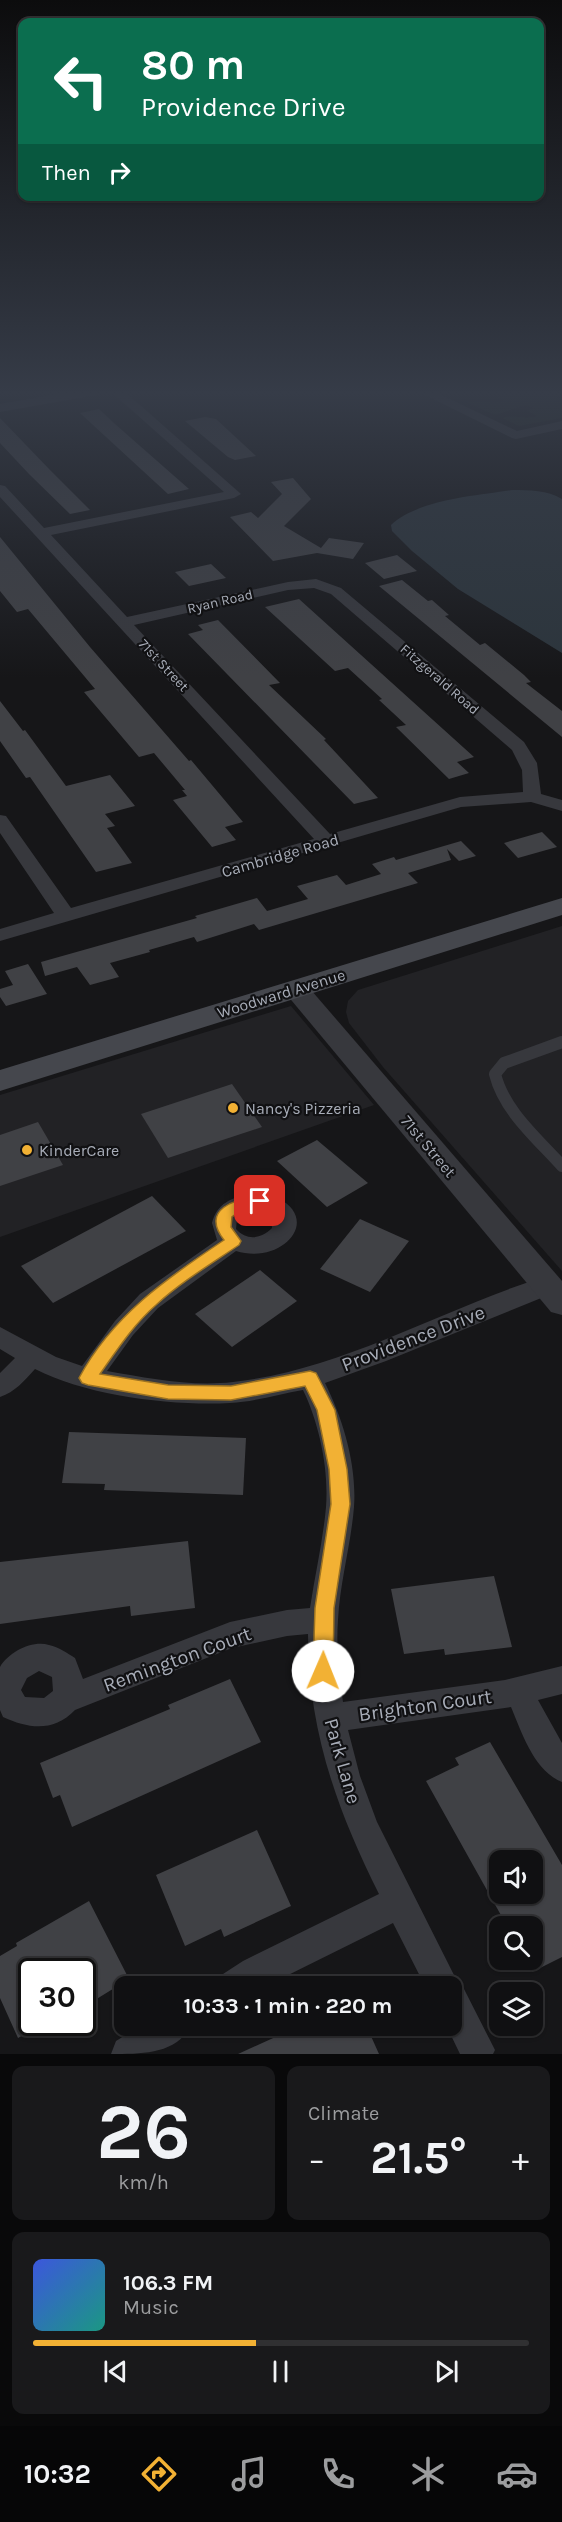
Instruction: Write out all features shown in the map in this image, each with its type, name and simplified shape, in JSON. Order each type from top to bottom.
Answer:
[{"type":"main road","name":"Woodward Avenue","points":[[0,1081],[562,906]]},
{"type":"street","points":[[41,533],[234,494],[225,486]]},
{"type":"street","name":"71st Street","points":[[0,489],[327,842]]},
{"type":"street","name":"Ryan Road","points":[[125,622],[288,586],[316,583]]},
{"type":"street","name":"Fitzgerald Road","points":[[316,583],[336,591],[518,746],[528,759],[533,783],[532,797]]},
{"type":"street","name":"Cambridge Road","points":[[0,935],[460,802],[532,797],[562,806]]},
{"type":"street","points":[[0,820],[66,916]]},
{"type":"street","name":"71st Street","points":[[296,989],[557,1289]]},
{"type":"street","points":[[88,1378],[111,1344],[148,1302],[233,1241]]},
{"type":"street","name":"Providence Drive","points":[[0,1337],[32,1356],[88,1378],[168,1392],[231,1393],[310,1378],[557,1289]]},
{"type":"street","points":[[0,1387],[32,1356]]},
{"type":"street","name":"Park Lane","points":[[310,1378],[326,1410],[338,1469],[340,1504],[323,1620],[323,1671],[330,1718],[348,1787],[364,1830],[438,1976]]},
{"type":"street","name":"Remington Court","points":[[67,1694],[74,1696],[85,1694],[230,1635],[287,1623],[323,1620]]},
{"type":"street","points":[[39,1658],[57,1662],[68,1676],[67,1694],[53,1710],[32,1715],[14,1707],[3,1686],[20,1664],[39,1658]]},
{"type":"street","name":"Brighton Court","points":[[330,1718],[519,1690],[562,1680]]},
{"type":"street","points":[[519,1690],[533,1726],[549,1753],[562,1767]]},
{"type":"street","points":[[250,1976],[399,1902]]},
{"type":"street","points":[[462,2021],[477,2050]]},
{"type":"street","points":[[129,2054],[157,2036]]},
{"type":"lane","points":[[562,1042],[504,1063],[495,1074],[496,1085],[506,1101],[562,1166]]},
{"type":"shaded area","points":[[512,490],[544,492],[562,499],[562,653],[458,589],[412,551],[392,531],[391,525],[417,509],[449,500]]},
{"type":"shaded area","points":[[562,926],[562,1271],[383,1067],[349,1023],[346,1012],[348,1001],[358,990]]},
{"type":"shaded area","points":[[291,1006],[374,1105],[0,1237],[0,1095]]},
{"type":"building","points":[[41,486],[66,486],[90,510],[70,514]]},
{"type":"building","points":[[159,486],[185,486],[189,489],[168,494]]},
{"type":"building","points":[[275,486],[300,486],[311,499],[284,526],[321,548],[329,538],[364,543],[353,559],[317,553],[273,561],[230,517],[251,512],[258,518],[282,494]]},
{"type":"building","points":[[0,537],[90,647],[243,822],[225,827],[236,840],[212,847],[173,800],[187,796],[182,790],[185,790],[154,753],[139,757],[84,692],[95,689],[28,609],[17,612],[0,591]]},
{"type":"building","points":[[397,555],[417,571],[384,579],[365,563]]},
{"type":"building","points":[[211,564],[226,578],[189,586],[175,572]]},
{"type":"building","points":[[402,580],[428,601],[432,600],[449,615],[445,616],[480,645],[485,643],[531,682],[526,683],[562,711],[562,737],[379,586]]},
{"type":"building","points":[[299,599],[474,757],[457,762],[469,773],[449,779],[396,727],[406,725],[379,700],[382,699],[348,668],[335,671],[265,607]]},
{"type":"building","points":[[218,620],[280,683],[269,685],[326,739],[324,740],[378,798],[354,804],[188,634],[203,630],[198,625]]},
{"type":"building","points":[[0,701],[23,731],[25,730],[66,786],[110,775],[135,806],[105,814],[115,826],[107,828],[132,863],[96,872],[30,777],[26,778],[0,741]]},
{"type":"building","points":[[542,832],[557,847],[518,858],[504,843]]},
{"type":"building","points":[[461,841],[476,856],[459,861],[447,849],[451,860],[408,873],[418,883],[259,930],[254,924],[197,942],[194,937],[149,950],[150,952],[110,963],[119,977],[90,985],[77,967],[45,976],[41,962],[197,918],[195,916],[257,898],[267,911],[308,899],[297,886],[337,875],[346,885],[381,874],[372,864],[394,857],[396,860]]},
{"type":"building","points":[[28,964],[47,994],[6,1006],[0,997],[0,989],[13,985],[5,971]]},
{"type":"building","points":[[232,1084],[262,1127],[168,1158],[141,1114]]},
{"type":"building","name":"KinderCare","points":[[38,1122],[63,1165],[0,1186],[0,1135]]},
{"type":"building","points":[[317,1140],[368,1183],[327,1207],[277,1161]]},
{"type":"building","points":[[152,1196],[186,1231],[53,1303],[21,1266]]},
{"type":"building","points":[[360,1219],[409,1241],[370,1292],[320,1269]]},
{"type":"building","points":[[260,1270],[297,1301],[232,1347],[195,1314]]},
{"type":"building","points":[[69,1432],[246,1438],[243,1495],[104,1490],[105,1484],[62,1483]]},
{"type":"building","points":[[188,1541],[195,1608],[131,1616],[130,1606],[0,1624],[0,1562]]},
{"type":"building","points":[[494,1576],[512,1647],[445,1655],[444,1649],[404,1654],[391,1589]]},
{"type":"building","points":[[230,1679],[261,1742],[72,1827],[60,1795],[53,1798],[40,1763],[170,1709],[168,1705]]},
{"type":"building","points":[[490,1742],[562,1865],[562,1957],[543,1966],[543,1916],[501,1916],[495,1904],[543,1904],[543,1850],[489,1850],[489,1894],[426,1781],[459,1765],[455,1758]]},
{"type":"building","points":[[257,1830],[291,1906],[224,1937],[221,1929],[185,1946],[156,1875]]},
{"type":"building","points":[[89,1901],[127,1976],[114,1976],[114,1988],[96,1999],[96,1958],[18,1958],[18,2036],[22,2036],[18,2038],[0,1998],[0,1956],[17,1946],[16,1943]]},
{"type":"building","points":[[278,2036],[371,2036],[379,2054],[238,2054]]},
{"type":"place","name":"Nancy's Pizzeria","points":[[233,1108]]},
{"type":"place","name":"KinderCare","points":[[27,1150]]},
{"type":"route","points":[[260,1201],[240,1203],[226,1214],[223,1228],[233,1241],[148,1302],[111,1344],[88,1378],[168,1392],[231,1393],[310,1378],[326,1410],[338,1469],[340,1504],[324,1608],[323,1671]]}]
